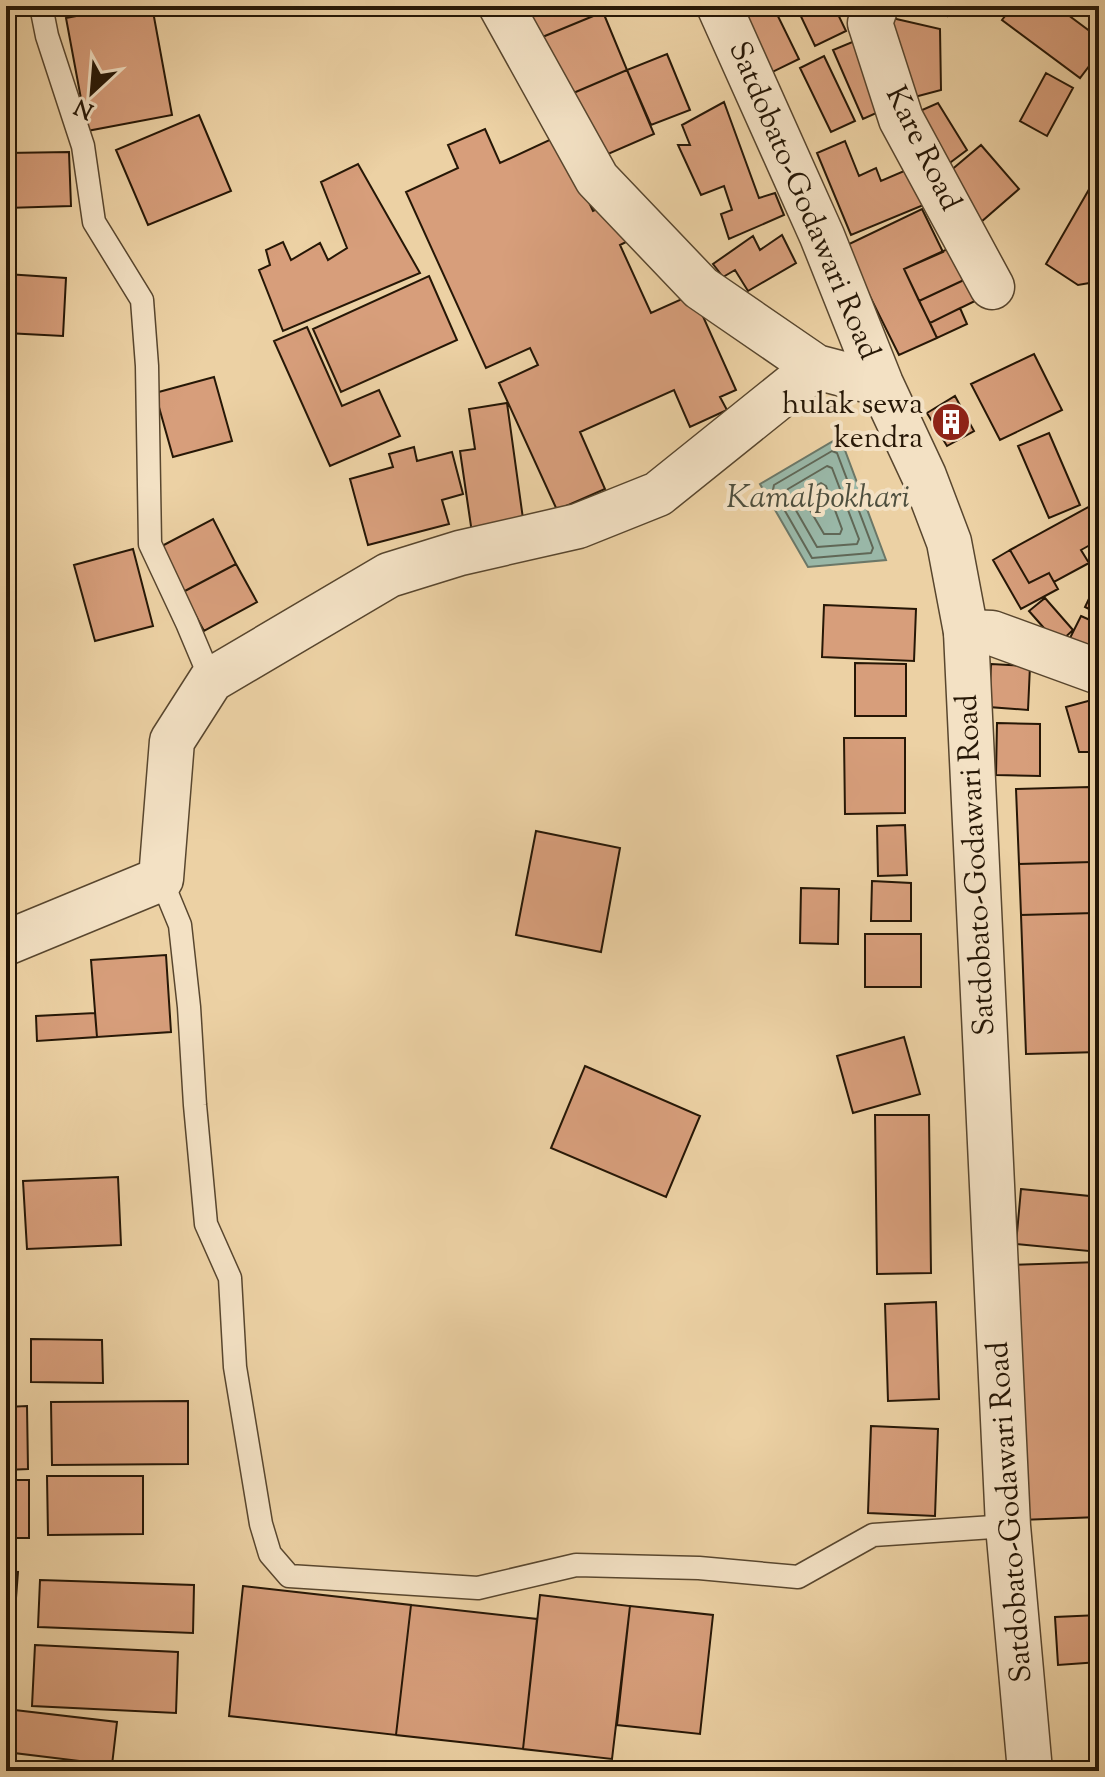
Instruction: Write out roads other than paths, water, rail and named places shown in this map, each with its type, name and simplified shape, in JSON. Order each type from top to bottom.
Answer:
[{"type":"street","points":[[501,6],[597,179],[701,288],[816,367],[881,384]]},
{"type":"street","name":"Satdobato-Godawari Road","points":[[719,6],[822,236],[881,384],[924,476],[949,542],[966,632],[1008,1526],[1030,1771]]},
{"type":"street","name":"Kare Road","points":[[876,6],[870,23],[901,119],[992,287]]},
{"type":"street","points":[[6,943],[161,879],[172,741],[211,680],[389,575],[460,553],[578,526],[658,494],[816,367]]},
{"type":"street","points":[[966,632],[992,633],[1099,672]]},
{"type":"lane","points":[[41,6],[47,36],[83,146],[94,222],[142,300],[147,366],[150,544],[211,680]]},
{"type":"lane","points":[[161,879],[180,925],[206,1224],[230,1278],[235,1367],[261,1524],[270,1554],[289,1576],[478,1588],[576,1565],[699,1568],[798,1577],[873,1535],[1008,1526]]},
{"type":"water","name":"Kamalpokhari","points":[[840,437],[886,560],[808,567],[760,484]]},
{"type":"place","name":"hulak sewa kendra","points":[[951,422]]}]
